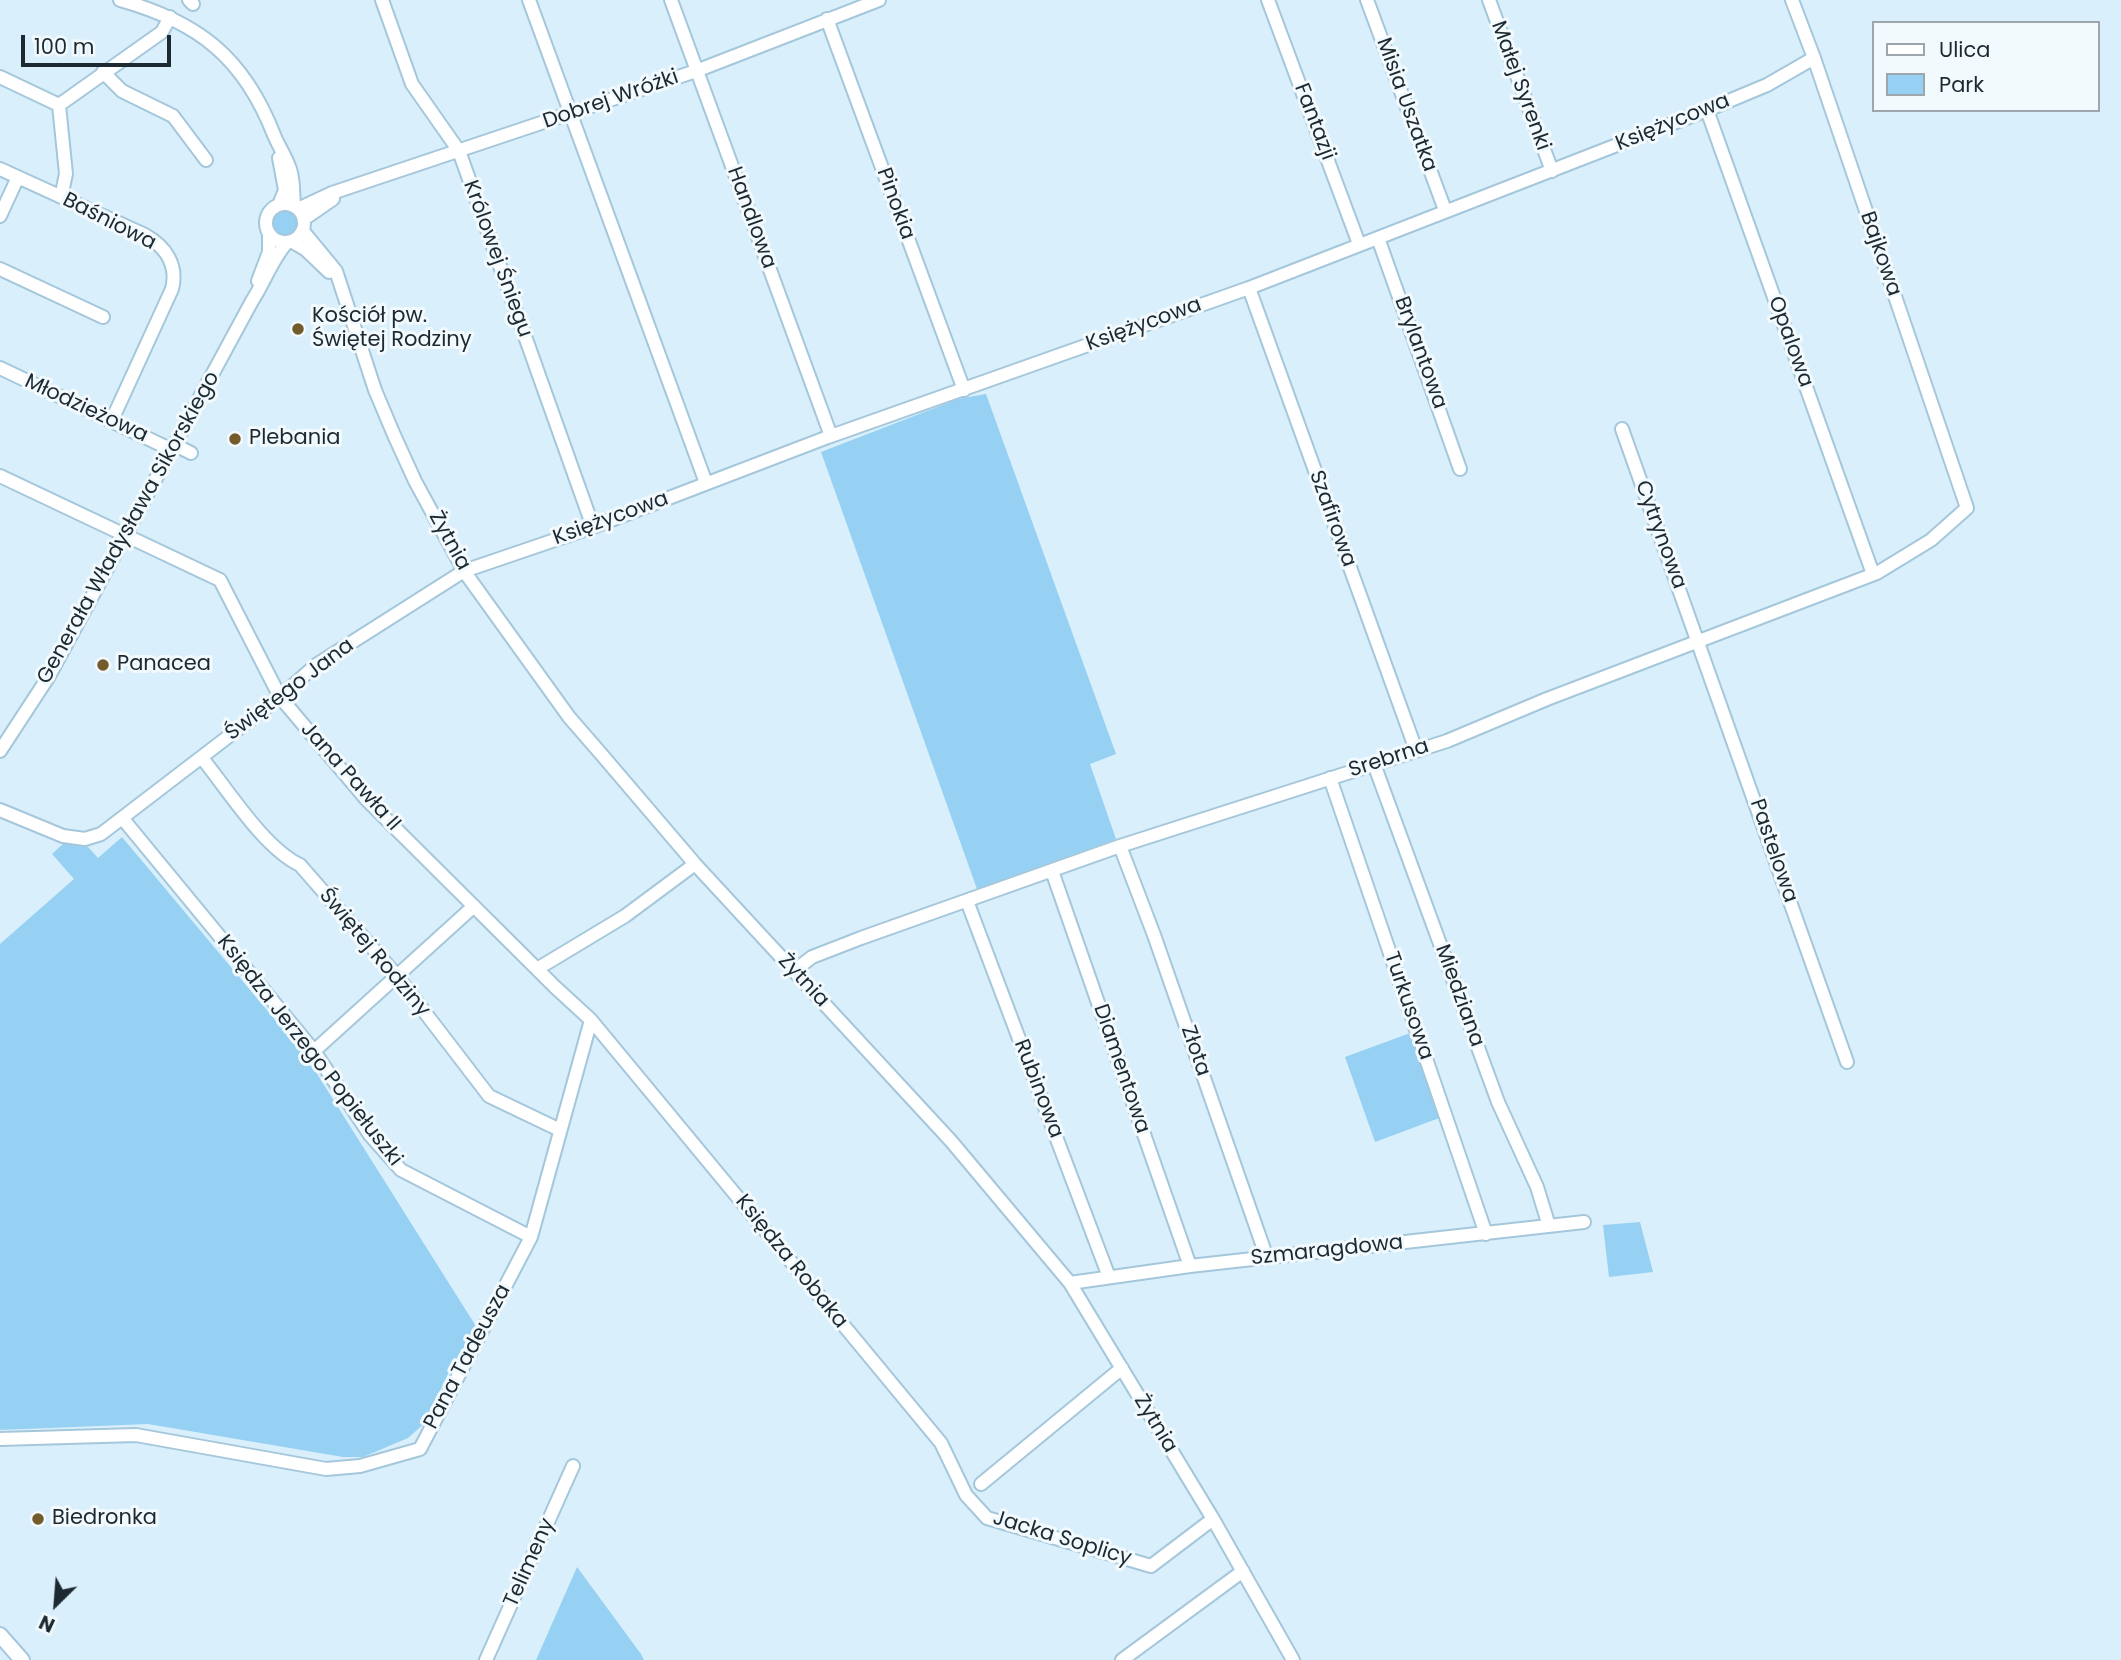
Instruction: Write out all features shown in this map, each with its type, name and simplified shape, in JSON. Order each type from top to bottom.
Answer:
[{"type":"main road","points":[[0,1635],[22,1660]]},
{"type":"street","points":[[120,0],[135,2],[197,32],[234,65],[260,100],[291,172],[300,216],[289,242],[277,241],[269,234],[266,223],[267,217],[279,205],[285,190],[276,140]]},
{"type":"street","name":"Królowej Śniegu","points":[[382,0],[412,84],[459,151],[593,527]]},
{"type":"street","points":[[529,0],[706,483]]},
{"type":"street","name":"Handlowa","points":[[671,0],[831,436]]},
{"type":"street","name":"Dobrej Wróżki","points":[[300,216],[324,196],[696,71],[879,0]]},
{"type":"street","name":"Fantazji","points":[[1268,0],[1359,244]]},
{"type":"street","name":"Misia Uszatka","points":[[1367,0],[1445,210]]},
{"type":"street","name":"Małej Syrenki","points":[[1489,0],[1552,171]]},
{"type":"street","name":"Bajkowa","points":[[1792,0],[1967,508]]},
{"type":"street","points":[[59,105],[162,32],[170,17]]},
{"type":"street","name":"Pinokia","points":[[827,19],[964,390]]},
{"type":"street","name":"Księżycowa","points":[[464,571],[593,527],[831,436],[1249,288],[1707,110],[1767,85],[1814,58]]},
{"type":"street","points":[[103,72],[122,91],[173,116],[206,160]]},
{"type":"street","points":[[0,77],[59,105]]},
{"type":"street","points":[[59,105],[66,174],[61,197]]},
{"type":"street","name":"Opalowa","points":[[1707,110],[1873,574]]},
{"type":"street","name":"Baśniowa","points":[[0,169],[154,241],[165,251],[173,268],[174,279],[170,293],[111,420]]},
{"type":"street","points":[[0,216],[18,177]]},
{"type":"street","points":[[279,205],[300,216]]},
{"type":"street","name":"Żytnia","points":[[300,216],[333,266],[375,390],[394,435],[415,481],[464,571],[569,717],[695,864],[951,1141],[1070,1283],[1213,1519],[1293,1660]]},
{"type":"street","name":"Generała Władysława Sikorskiego","points":[[252,301],[269,252],[269,234]]},
{"type":"street","name":"Brylantowa","points":[[1378,238],[1460,469]]},
{"type":"street","name":"Żytnia","points":[[289,242],[305,249],[342,290]]},
{"type":"street","name":"Generała Władysława Sikorskiego","points":[[0,751],[49,676],[252,301],[270,273],[279,251],[289,242]]},
{"type":"street","points":[[0,269],[103,317]]},
{"type":"street","name":"Szafirowa","points":[[1249,288],[1416,750]]},
{"type":"street","name":"Młodzieżowa","points":[[0,369],[191,453]]},
{"type":"street","name":"Cytrynowa","points":[[1622,429],[1699,640]]},
{"type":"street","name":"Jana Pawła II","points":[[0,476],[220,580],[280,697],[366,799],[591,1020]]},
{"type":"street","name":"Srebrna","points":[[794,971],[812,957],[1120,846],[1447,741],[1547,699],[1873,574],[1931,540],[1967,508]]},
{"type":"street","name":"Świętego Jana","points":[[0,810],[74,839],[93,838],[124,819],[280,697],[316,665],[464,571]]},
{"type":"street","name":"Pastelowa","points":[[1699,640],[1847,1062]]},
{"type":"street","name":"Świętej Rodziny","points":[[202,758],[270,843],[300,865],[397,976],[489,1096],[560,1130]]},
{"type":"street","name":"Miedziana","points":[[1374,764],[1498,1102],[1537,1187],[1549,1226]]},
{"type":"street","name":"Turkusowa","points":[[1329,778],[1486,1234]]},
{"type":"street","name":"Księdza Jerzego Popiełuszki","points":[[124,819],[314,1051],[370,1135],[401,1170],[531,1237]]},
{"type":"street","name":"Złota","points":[[1120,846],[1154,935],[1267,1258]]},
{"type":"street","points":[[537,969],[625,916],[695,864]]},
{"type":"street","name":"Diamentowa","points":[[1052,871],[1190,1266]]},
{"type":"street","name":"Rubinowa","points":[[967,901],[1110,1277]]},
{"type":"street","points":[[314,1051],[474,906]]},
{"type":"street","name":"Pana Tadeusza","points":[[0,1439],[136,1435],[326,1469],[360,1466],[420,1450],[531,1237],[591,1020]]},
{"type":"street","name":"Księdza Robaka","points":[[591,1020],[941,1443],[966,1495],[980,1511]]},
{"type":"street","name":"Szmaragdowa","points":[[1070,1283],[1190,1266],[1584,1222]]},
{"type":"street","points":[[981,1484],[1122,1368]]},
{"type":"street","name":"Telimeny","points":[[486,1660],[573,1466]]},
{"type":"street","name":"Jacka Soplicy","points":[[980,1511],[987,1518],[1152,1566],[1213,1519]]},
{"type":"street","points":[[1122,1660],[1243,1571]]},
{"type":"green space","points":[[285,211],[293,215],[297,223],[293,231],[285,235],[277,231],[273,223],[277,215]]},
{"type":"green space","points":[[986,394],[1116,754],[1090,764],[1116,839],[977,889],[821,452],[958,399]]},
{"type":"green space","points":[[122,837],[307,1058],[479,1331],[452,1365],[426,1422],[408,1438],[363,1457],[343,1457],[148,1424],[0,1430],[0,944],[74,879],[52,854],[65,842],[88,847],[98,858]]},
{"type":"green space","points":[[1413,1032],[1442,1117],[1375,1142],[1345,1057]]},
{"type":"green space","points":[[1640,1222],[1653,1272],[1609,1277],[1603,1225]]},
{"type":"green space","points":[[577,1567],[641,1654],[644,1660],[536,1660]]},
{"type":"place","name":"Kościół pw. Świętej Rodziny","points":[[298,329]]},
{"type":"place","name":"Plebania","points":[[235,439]]},
{"type":"place","name":"Panacea","points":[[103,665]]},
{"type":"place","name":"Biedronka","points":[[38,1519]]}]
